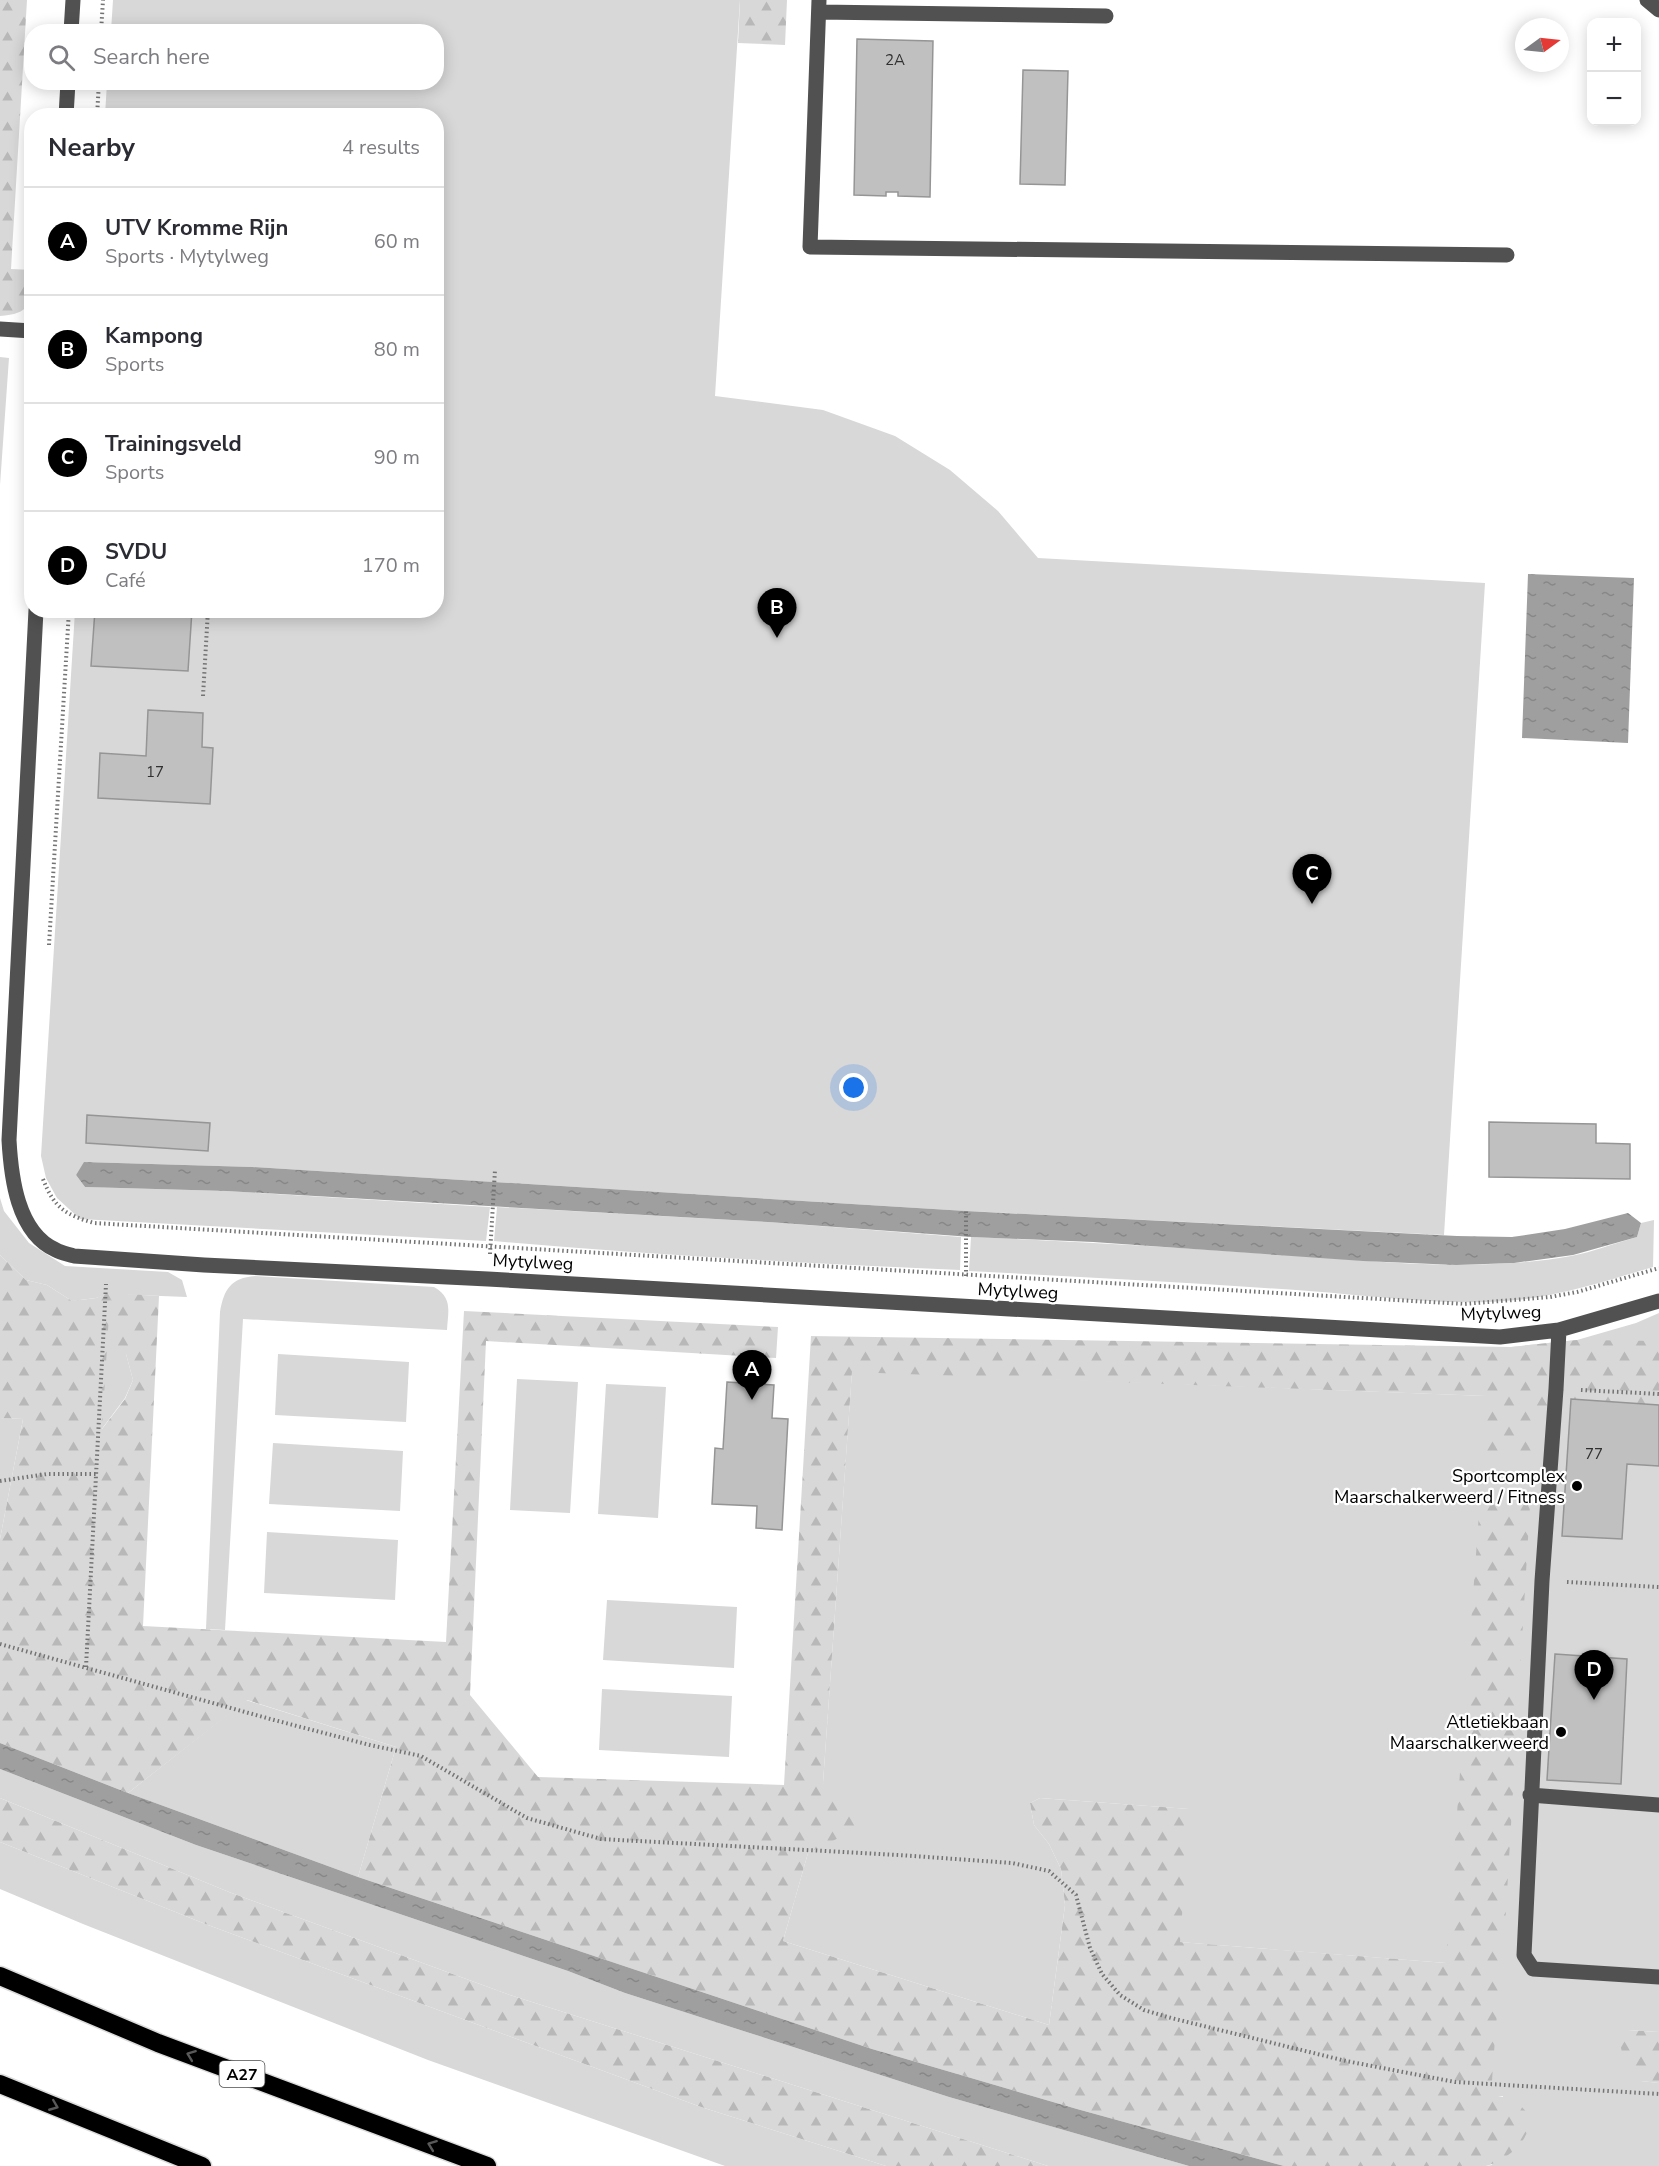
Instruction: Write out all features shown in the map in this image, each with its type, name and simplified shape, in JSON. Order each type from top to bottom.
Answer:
[{"type":"highway","name":"A27","points":[[0,1976],[158,2043],[487,2166]]},
{"type":"highway","points":[[0,2084],[202,2166]]},
{"type":"street","points":[[72,24],[73,0]]},
{"type":"street","points":[[1647,0],[1659,10]]},
{"type":"street","points":[[1106,16],[819,6],[810,247],[1506,255]]},
{"type":"street","points":[[66,108],[68,90]]},
{"type":"street","points":[[0,329],[24,330]]},
{"type":"street","name":"Mytylweg","points":[[36,618],[9,1140],[13,1185],[22,1214],[35,1234],[54,1250],[74,1256],[204,1265],[1500,1337],[1559,1330],[1659,1301]]},
{"type":"street","points":[[1559,1330],[1542,1581],[1524,1954],[1533,1969],[1659,1977]]},
{"type":"street","points":[[1530,1795],[1659,1805]]},
{"type":"path","points":[[102,24],[103,0]]},
{"type":"path","points":[[97,108],[99,90]]},
{"type":"path","points":[[48,952],[69,618]]},
{"type":"path","points":[[203,696],[208,618]]},
{"type":"path","points":[[488,1279],[495,1170]]},
{"type":"path","points":[[40,1172],[58,1206],[72,1217],[94,1223],[490,1245],[720,1261],[1464,1304],[1550,1297],[1587,1290],[1659,1268]]},
{"type":"path","points":[[966,1211],[967,1307]]},
{"type":"path","points":[[86,1667],[107,1258]]},
{"type":"path","points":[[1556,1389],[1659,1394]]},
{"type":"path","points":[[0,1481],[47,1474],[97,1474]]},
{"type":"path","points":[[1542,1581],[1659,1587]]},
{"type":"path","points":[[0,1644],[306,1728],[421,1756],[527,1818],[601,1839],[1012,1863],[1049,1871],[1076,1895],[1090,1948],[1102,1974],[1120,1995],[1144,2010],[1346,2061],[1455,2082],[1659,2094]]},
{"type":"green space","points":[[0,0],[27,0],[11,269],[24,270],[24,309],[11,315],[0,316]]},
{"type":"green space","points":[[113,0],[740,0],[715,396],[823,410],[895,436],[950,470],[998,511],[1038,558],[1485,583],[1444,1235],[966,1211],[252,1167],[85,1162],[76,1175],[85,1187],[226,1191],[490,1207],[486,1241],[80,1219],[57,1198],[46,1178],[41,1156],[75,618],[444,618],[444,108],[105,108],[107,90],[444,90],[444,24],[111,24]]},
{"type":"green space","points":[[740,0],[787,0],[785,45],[738,43]]},
{"type":"green space","points":[[0,357],[9,358],[0,485]]},
{"type":"green space","points":[[0,1198],[4,1211],[29,1243],[65,1266],[168,1272],[182,1280],[187,1297],[110,1294],[133,1380],[125,1398],[101,1430],[109,1294],[72,1301],[47,1285],[26,1280],[0,1255]]},
{"type":"green space","points":[[497,1207],[768,1222],[961,1237],[960,1270],[727,1258],[494,1241]]},
{"type":"green space","points":[[1654,1220],[1653,1267],[1569,1291],[1534,1298],[1491,1302],[1439,1302],[1267,1288],[969,1271],[971,1237],[1459,1265],[1534,1261],[1571,1256],[1637,1237],[1641,1223]]},
{"type":"green space","points":[[0,1255],[26,1280],[47,1285],[72,1301],[96,1298],[109,1293],[159,1296],[143,1626],[446,1642],[464,1311],[778,1327],[776,1358],[486,1341],[470,1695],[538,1777],[784,1785],[811,1336],[1511,1347],[1577,1340],[1659,1341],[1659,1415],[1538,1407],[1532,1458],[1483,1453],[1485,1396],[852,1372],[823,1783],[873,1821],[808,1853],[783,1941],[1049,2025],[1065,1905],[1061,1869],[1049,1844],[1034,1825],[1030,1803],[1040,1798],[1190,1809],[1180,1942],[1446,1963],[1480,1500],[1530,1505],[1502,1977],[1491,2095],[1512,2100],[1525,2110],[1529,2115],[1526,2135],[1512,2152],[1486,2166],[1284,2166],[872,2049],[358,1877],[396,1747],[247,1700],[128,1793],[0,1743],[0,1539],[23,1419],[0,1418]],"holes":[[[110,1298],[118,1348],[126,1354],[133,1380],[125,1399],[102,1429]]]},
{"type":"green space","points":[[255,1276],[434,1287],[447,1300],[447,1330],[243,1319],[225,1630],[206,1629],[220,1312],[230,1286],[240,1279]]},
{"type":"green space","points":[[1659,1313],[1659,2032],[1628,2030],[1641,2081],[1659,2083],[1659,2166],[1486,2166],[1492,2165],[1503,2096],[1490,2096],[1492,2078],[1446,1963],[1179,1942],[1189,1809],[1040,1798],[1030,1803],[1034,1825],[1049,1844],[1061,1869],[1065,1905],[1049,2025],[783,1941],[808,1853],[839,1836],[823,1783],[852,1371],[1486,1396],[1511,1347],[1577,1340],[1636,1323]]},
{"type":"green space","points":[[278,1354],[409,1362],[406,1422],[275,1415]]},
{"type":"green space","points":[[517,1379],[578,1382],[570,1513],[510,1510]]},
{"type":"green space","points":[[606,1384],[666,1387],[658,1518],[598,1514]]},
{"type":"green space","points":[[0,1418],[23,1419],[0,1539]]},
{"type":"green space","points":[[273,1443],[403,1451],[400,1511],[269,1504]]},
{"type":"green space","points":[[267,1532],[398,1540],[395,1600],[264,1593]]},
{"type":"green space","points":[[607,1600],[737,1607],[734,1668],[603,1660]]},
{"type":"green space","points":[[602,1689],[732,1696],[729,1757],[599,1750]]},
{"type":"green space","points":[[246,1700],[396,1747],[358,1877],[128,1793]]},
{"type":"green space","points":[[0,1769],[196,1845],[568,1971],[625,1993],[949,2097],[1189,2166],[1048,2166],[510,1995],[229,1892],[0,1798]]},
{"type":"green space","points":[[0,1798],[229,1892],[510,1995],[1048,2166],[886,2166],[701,2107],[208,1925],[0,1842]]},
{"type":"green space","points":[[0,1842],[208,1925],[701,2107],[886,2166],[725,2166],[428,2060],[0,1889]]},
{"type":"green space","points":[[1628,2030],[1659,2032],[1659,2083],[1641,2081],[1625,2070],[1620,2042]]},
{"type":"water","points":[[1528,574],[1634,578],[1628,743],[1522,738]]},
{"type":"water","points":[[84,1162],[252,1167],[966,1211],[1457,1236],[1512,1237],[1565,1229],[1628,1213],[1641,1223],[1637,1237],[1573,1255],[1514,1263],[1456,1265],[226,1191],[85,1187],[76,1175]]},
{"type":"water","points":[[0,1743],[128,1793],[358,1877],[872,2049],[1284,2166],[1189,2166],[949,2097],[625,1993],[568,1971],[196,1845],[0,1769]]},
{"type":"building","points":[[857,39],[933,41],[930,197],[898,196],[898,192],[886,192],[886,196],[854,195]]},
{"type":"building","points":[[1023,70],[1068,71],[1065,185],[1020,184]]},
{"type":"building","points":[[94,618],[191,618],[188,671],[91,666]]},
{"type":"building","points":[[148,710],[203,713],[202,747],[213,748],[210,804],[98,798],[100,753],[146,756]]},
{"type":"building","points":[[87,1115],[210,1123],[208,1151],[86,1143]]},
{"type":"building","points":[[1489,1122],[1596,1124],[1596,1143],[1630,1144],[1630,1179],[1489,1177]]},
{"type":"building","points":[[727,1382],[774,1385],[772,1418],[788,1419],[782,1530],[756,1528],[757,1506],[712,1504],[715,1448],[723,1449]]},
{"type":"building","points":[[1571,1399],[1659,1405],[1659,1466],[1627,1464],[1622,1539],[1562,1536]]},
{"type":"building","points":[[1555,1654],[1627,1659],[1621,1784],[1547,1780]]},
{"type":"place","name":"Kampong","points":[[777,638]]},
{"type":"place","name":"Trainingsveld","points":[[1312,904]]},
{"type":"place","name":"UTV Kromme Rijn","points":[[752,1400]]},
{"type":"place","name":"Sportcomplex Maarschalkerweerd / Fitness","points":[[1577,1486]]},
{"type":"place","name":"SVDU","points":[[1594,1700]]},
{"type":"place","name":"Atletiekbaan Maarschalkerweerd","points":[[1561,1732]]}]
